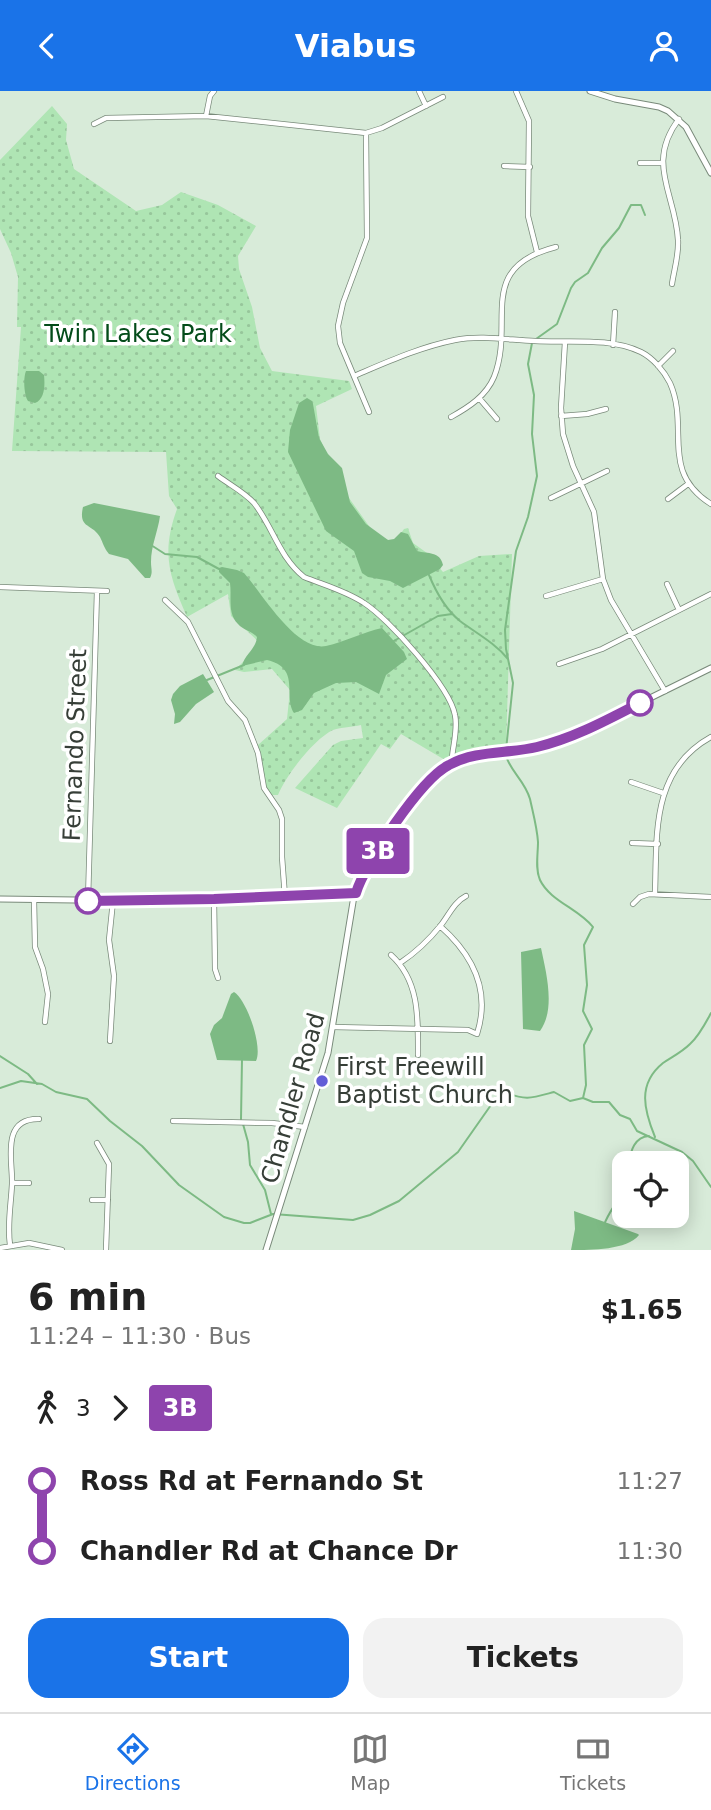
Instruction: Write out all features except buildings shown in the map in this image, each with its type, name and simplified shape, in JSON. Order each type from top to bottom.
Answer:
[{"type":"street","points":[[206,116],[210,96],[214,91]]},
{"type":"street","points":[[419,91],[426,106]]},
{"type":"street","points":[[516,91],[529,121],[528,216],[537,252]]},
{"type":"street","points":[[590,91],[615,99],[659,107],[679,120],[696,143],[711,173]]},
{"type":"street","points":[[94,124],[106,118],[206,116],[366,133],[382,128],[443,97]]},
{"type":"street","points":[[671,284],[678,241],[662,163],[666,142],[679,120]]},
{"type":"street","points":[[366,133],[367,237],[339,315],[340,343],[369,412]]},
{"type":"street","points":[[640,163],[662,163]]},
{"type":"street","points":[[503,166],[530,167]]},
{"type":"street","points":[[451,417],[479,398],[494,376],[505,284],[516,267],[537,252],[556,247]]},
{"type":"street","points":[[613,345],[615,312]]},
{"type":"street","points":[[354,376],[402,356],[448,342],[472,339],[595,342],[641,352],[658,366],[671,388],[676,410],[678,459],[688,484],[711,504]]},
{"type":"street","points":[[565,342],[561,416],[566,446],[596,519],[603,579],[611,600],[665,691]]},
{"type":"street","points":[[658,366],[673,351]]},
{"type":"street","points":[[479,398],[497,419]]},
{"type":"street","points":[[561,416],[606,409]]},
{"type":"street","points":[[551,498],[607,471]]},
{"type":"street","points":[[218,476],[256,506],[280,550],[297,571],[304,577],[363,602],[382,615],[434,675],[454,710],[456,721],[453,762]]},
{"type":"street","points":[[668,499],[688,484]]},
{"type":"street","points":[[546,596],[603,579]]},
{"type":"street","points":[[667,584],[680,610]]},
{"type":"street","points":[[0,587],[107,591]]},
{"type":"street","name":"Fernando Street","points":[[88,901],[97,591]]},
{"type":"street","points":[[559,664],[596,652],[711,594]]},
{"type":"street","points":[[166,600],[188,622],[228,701],[245,720],[258,753],[264,788],[282,818],[285,897]]},
{"type":"street","name":"Chandler Road","points":[[266,1250],[328,1053],[356,893],[365,871],[416,795],[428,780],[453,762],[472,756],[514,752],[556,742],[711,667]]},
{"type":"street","points":[[655,893],[663,793],[680,762],[690,751],[711,737]]},
{"type":"street","points":[[631,782],[663,793]]},
{"type":"street","points":[[632,843],[658,844]]},
{"type":"street","points":[[0,899],[113,901],[356,893]]},
{"type":"street","points":[[633,904],[644,895],[655,893],[711,897]]},
{"type":"street","points":[[400,963],[423,945],[458,901],[466,896]]},
{"type":"street","points":[[214,899],[215,969],[218,978]]},
{"type":"street","points":[[34,900],[35,947],[48,994],[45,1021]]},
{"type":"street","points":[[110,1041],[114,976],[109,940],[113,901]]},
{"type":"street","points":[[333,1027],[468,1030],[477,1034],[480,1022],[477,975],[462,947],[440,926]]},
{"type":"street","points":[[391,954],[400,963],[414,991],[417,1005],[418,1055]]},
{"type":"street","points":[[10,1245],[8,1228],[12,1183],[9,1156],[12,1137],[23,1122],[38,1119]]},
{"type":"street","points":[[173,1121],[271,1123],[306,1127]]},
{"type":"street","points":[[97,1143],[109,1164],[107,1250]]},
{"type":"street","points":[[12,1183],[29,1184]]},
{"type":"street","points":[[92,1200],[108,1200]]},
{"type":"street","points":[[0,1248],[41,1244],[62,1250]]},
{"type":"green space","name":"Twin Lakes Park","points":[[52,106],[67,124],[66,140],[74,169],[136,211],[162,205],[181,192],[218,205],[256,226],[238,256],[260,348],[272,371],[349,381],[352,389],[316,406],[320,439],[344,491],[374,533],[394,543],[404,529],[408,528],[413,543],[427,553],[443,572],[479,556],[512,554],[506,747],[466,750],[445,760],[401,734],[390,749],[381,744],[337,808],[295,788],[333,745],[363,738],[361,725],[340,728],[333,730],[309,749],[278,795],[265,795],[258,745],[287,719],[290,690],[272,669],[244,672],[235,670],[261,644],[231,616],[228,594],[187,617],[169,564],[169,539],[177,509],[169,496],[166,452],[12,451],[21,327],[17,327],[18,277],[0,229],[0,160]]},
{"type":"shaded area","points":[[26,371],[39,371],[44,375],[43,395],[35,403],[28,401],[26,395]]},
{"type":"shaded area","points":[[307,398],[313,404],[319,438],[328,454],[342,468],[350,502],[366,524],[388,540],[394,539],[401,532],[408,534],[417,551],[439,557],[443,565],[440,569],[403,588],[390,581],[368,577],[362,573],[354,551],[326,531],[288,452],[290,430],[299,403]]},
{"type":"shaded area","points":[[94,503],[160,516],[152,550],[150,578],[145,578],[128,559],[109,554],[97,533],[84,522],[83,507]]},
{"type":"shaded area","points":[[222,567],[244,573],[280,619],[303,640],[326,646],[382,628],[407,659],[386,675],[379,694],[356,682],[336,683],[314,693],[302,710],[294,713],[288,676],[284,669],[267,660],[242,666],[257,637],[235,620],[231,610],[230,583],[219,572]]},
{"type":"shaded area","points":[[203,674],[214,692],[196,704],[180,722],[174,724],[175,714],[171,700],[173,694],[180,686]]},
{"type":"shaded area","points":[[541,948],[549,1001],[545,1022],[540,1031],[523,1029],[521,952]]},
{"type":"shaded area","points":[[234,992],[244,1004],[256,1035],[256,1061],[217,1060],[210,1034],[214,1025],[222,1018]]},
{"type":"shaded area","points":[[574,1211],[612,1225],[612,1228],[621,1228],[639,1235],[618,1246],[571,1250],[575,1229]]},
{"type":"waterway","points":[[536,339],[557,324],[571,288],[588,273],[602,248],[619,228],[631,205],[641,205],[645,215]]},
{"type":"waterway","points":[[506,750],[513,683],[505,630],[516,551],[528,517],[537,476],[532,434],[534,395],[528,364],[532,343]]},
{"type":"waterway","points":[[151,545],[165,554],[197,557],[219,569]]},
{"type":"waterway","points":[[429,575],[450,611],[508,659]]},
{"type":"waterway","points":[[392,642],[438,616],[452,614]]},
{"type":"waterway","points":[[207,680],[244,665]]},
{"type":"waterway","points":[[506,756],[530,799],[538,842],[537,866],[540,880],[551,894],[593,927],[584,945],[587,985],[583,1011],[592,1029],[584,1045],[586,1085],[583,1098]]},
{"type":"waterway","points":[[655,1137],[645,1098],[649,1080],[663,1063],[693,1041],[711,1013]]},
{"type":"waterway","points":[[0,1056],[28,1074],[37,1084]]},
{"type":"waterway","points":[[241,1119],[242,1059]]},
{"type":"waterway","points":[[0,1088],[21,1081],[42,1084],[56,1092],[87,1099],[142,1146],[179,1185],[224,1217],[244,1223],[273,1214],[353,1220],[399,1201],[458,1152],[498,1095],[504,1092],[529,1098],[554,1092],[570,1101],[583,1098],[593,1102],[609,1102],[620,1115],[630,1119],[637,1131],[682,1152],[693,1161],[711,1187]]},
{"type":"waterway","points":[[243,1124],[250,1165],[265,1190],[271,1214]]},
{"type":"waterway","points":[[632,1151],[640,1139],[649,1136]]},
{"type":"waterway","points":[[604,1225],[612,1209]]},
{"type":"bus line","name":"3B","points":[[88,901],[356,893],[365,871],[416,795],[441,769],[472,756],[514,752],[556,742],[640,703]]},
{"type":"place","name":"First Freewill Baptist Church","points":[[322,1081]]}]
